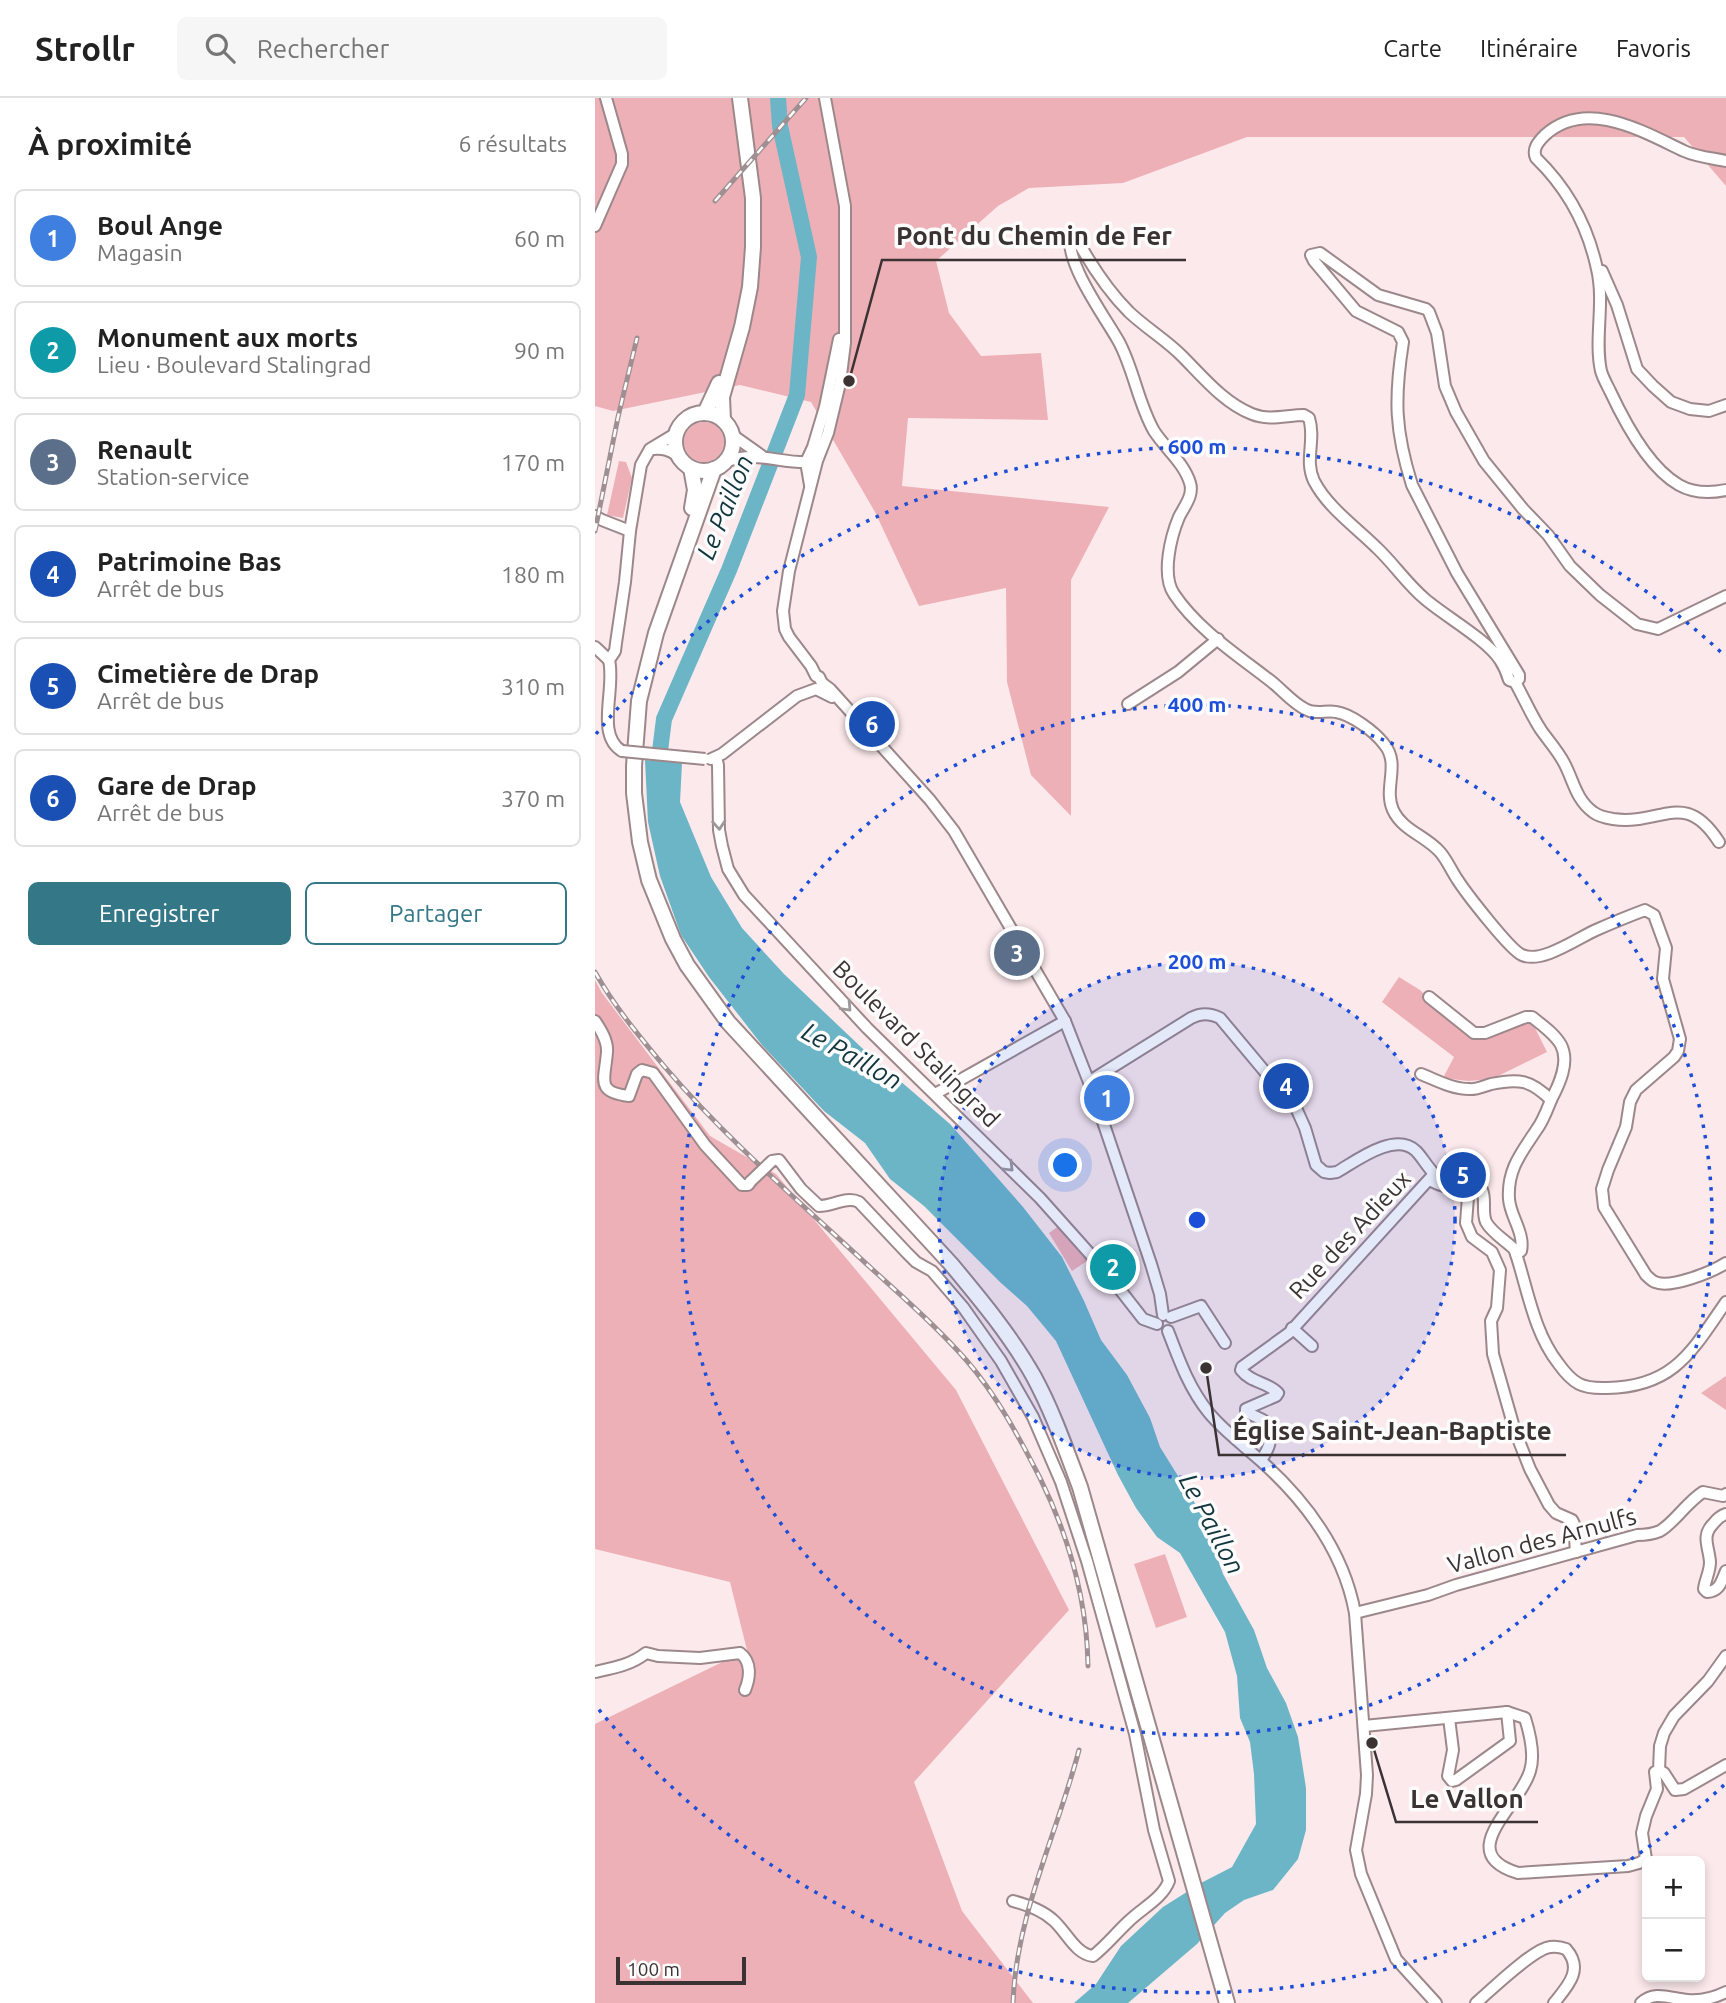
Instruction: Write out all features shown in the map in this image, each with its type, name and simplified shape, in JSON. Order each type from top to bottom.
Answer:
[{"type":"main road","points":[[705,413],[720,381],[744,285],[747,196],[734,98]]},
{"type":"main road","points":[[723,420],[722,397],[742,327],[750,287],[753,247],[753,198],[740,98]]},
{"type":"main road","points":[[645,878],[634,793],[639,701],[656,633],[732,449],[734,436],[723,420],[711,414],[695,414],[680,426],[675,434],[675,448],[681,461],[691,468],[706,471],[724,463]]},
{"type":"main road","points":[[691,468],[695,490],[692,509],[650,632],[633,710],[628,765],[633,844],[645,878],[682,956],[720,1012],[951,1264],[988,1310],[1034,1377],[1054,1419],[1080,1487],[1224,2003]]},
{"type":"street","points":[[595,226],[622,164],[622,154],[606,98]]},
{"type":"street","points":[[811,462],[828,433],[840,383],[845,343],[845,206],[825,98]]},
{"type":"street","points":[[1726,161],[1685,152],[1622,121],[1597,115],[1579,116],[1566,121],[1546,134],[1534,149],[1536,158],[1559,184],[1588,238],[1598,271],[1601,298],[1601,372],[1623,418],[1661,470],[1679,485],[1700,492],[1726,490]]},
{"type":"street","points":[[1719,842],[1695,815],[1678,811],[1652,818],[1608,818],[1594,813],[1582,802],[1570,780],[1565,762],[1540,729],[1515,682],[1509,680],[1501,662],[1491,649],[1425,599],[1322,493],[1308,465],[1312,438],[1309,418],[1304,415],[1281,418],[1242,410],[1129,311],[1093,270],[1076,238],[1070,237],[1069,246],[1073,258],[1092,299],[1119,342],[1154,431],[1182,468],[1191,485],[1190,496],[1171,540],[1168,574],[1172,592],[1204,627],[1296,704],[1308,711],[1342,713],[1366,727],[1387,746],[1393,765],[1389,797],[1397,817],[1406,827],[1439,851],[1457,879],[1501,935],[1522,955],[1535,957],[1552,952],[1645,909],[1654,915],[1666,948],[1664,979],[1680,1040],[1674,1057],[1636,1090],[1630,1102],[1626,1127],[1602,1189],[1604,1207],[1646,1275],[1656,1283],[1667,1284],[1693,1278],[1726,1264]]},
{"type":"street","points":[[1515,682],[1519,679],[1519,674],[1457,573],[1412,485],[1401,447],[1397,416],[1402,337],[1398,332],[1356,311],[1314,261],[1311,255],[1315,253],[1320,253],[1378,295],[1429,312],[1437,333],[1445,386],[1456,412],[1484,461],[1548,535],[1570,566],[1600,595],[1637,624],[1658,629],[1726,596]]},
{"type":"street","points":[[1598,271],[1602,271],[1617,305],[1637,369],[1653,386],[1671,401],[1690,409],[1709,411],[1726,405]]},
{"type":"street","points":[[845,312],[820,427],[813,447],[810,490],[789,572],[783,611],[785,629],[804,658],[814,683],[830,690],[930,800],[954,831],[1065,1021],[1090,1082],[1151,1264],[1164,1319],[1201,1306],[1225,1343]]},
{"type":"street","points":[[790,462],[807,448],[820,427]]},
{"type":"street","points":[[609,660],[617,643],[641,465],[650,449],[675,434]]},
{"type":"street","points":[[734,436],[762,456]]},
{"type":"street","points":[[650,449],[671,451],[677,455]]},
{"type":"street","points":[[724,463],[762,456],[790,462],[811,462]]},
{"type":"street","points":[[595,516],[630,531]]},
{"type":"street","points":[[1128,704],[1178,672],[1218,639]]},
{"type":"street","points":[[595,647],[609,660],[611,671],[603,730],[610,745],[622,751],[710,758],[814,683]]},
{"type":"street","name":"Boulevard Stalingrad","points":[[710,758],[718,765],[719,830],[722,846],[728,869],[744,895],[867,1028],[1040,1198],[1107,1273],[1143,1319],[1164,1319],[1161,1330],[1168,1331],[1199,1399],[1221,1426],[1261,1460]]},
{"type":"street","points":[[1429,997],[1474,1033],[1485,1033],[1532,1017],[1563,1047],[1564,1067],[1537,1129],[1518,1157],[1510,1182],[1511,1213],[1518,1225],[1522,1243],[1521,1251],[1517,1254]]},
{"type":"street","points":[[1090,1082],[1191,1018],[1213,1015],[1220,1018],[1266,1073],[1292,1099],[1319,1169],[1330,1173],[1337,1172],[1382,1147],[1397,1145],[1416,1151],[1437,1185],[1466,1192],[1466,1223],[1472,1237],[1492,1252],[1500,1270],[1497,1308],[1491,1321],[1493,1354],[1515,1431],[1530,1469],[1549,1505],[1556,1513],[1572,1520],[1576,1552]]},
{"type":"street","points":[[595,1021],[607,1048],[600,1079],[601,1086],[607,1093],[629,1096],[637,1074],[642,1070],[653,1073],[705,1145],[742,1185],[745,1186],[772,1161],[779,1160],[801,1189],[819,1206],[851,1199],[859,1202],[916,1262],[932,1271],[941,1281],[982,1332],[1033,1417],[1070,1508],[1135,1734],[1154,1830],[1169,1881],[1158,1897],[1093,1956],[1086,1955],[1043,1912],[1013,1902]]},
{"type":"street","points":[[935,1094],[1065,1021]]},
{"type":"street","points":[[1421,1074],[1449,1086],[1470,1090],[1514,1081],[1532,1084],[1551,1100]]},
{"type":"street","points":[[1432,1177],[1469,1180],[1478,1184],[1483,1195],[1487,1224],[1517,1254],[1537,1323],[1556,1361],[1581,1386],[1592,1389],[1626,1388],[1641,1385],[1666,1373],[1693,1350],[1726,1302]]},
{"type":"street","name":"Rue des Adieux","points":[[1261,1460],[1272,1440],[1263,1420],[1249,1415],[1246,1409],[1276,1396],[1278,1392],[1275,1388],[1251,1380],[1241,1370],[1242,1367],[1267,1350],[1294,1326],[1432,1177]]},
{"type":"street","points":[[1294,1326],[1312,1346]]},
{"type":"street","points":[[1261,1460],[1300,1501],[1328,1541],[1352,1593],[1367,1775],[1357,1838],[1357,1863],[1396,1959],[1436,2003]]},
{"type":"street","name":"Vallon des Arnulfs","points":[[1355,1614],[1661,1530],[1703,1492],[1723,1496],[1726,1494]]},
{"type":"street","points":[[1726,1514],[1721,1515],[1708,1530],[1705,1541],[1710,1561],[1704,1589],[1707,1592],[1719,1588],[1726,1571]]},
{"type":"street","points":[[595,1672],[624,1665],[646,1653],[700,1658],[740,1653],[748,1665],[749,1675],[745,1690]]},
{"type":"street","points":[[1364,1726],[1507,1712],[1525,1718],[1529,1732],[1531,1769],[1524,1787],[1498,1822],[1488,1847],[1493,1860],[1507,1870],[1518,1873],[1628,1866],[1646,1859],[1642,1833],[1657,1789],[1655,1772],[1659,1770],[1660,1746],[1664,1733],[1674,1716],[1726,1656]]},
{"type":"street","points":[[1449,1718],[1453,1750],[1448,1776],[1452,1781],[1510,1741],[1507,1712]]},
{"type":"street","points":[[1659,1770],[1675,1790],[1684,1789],[1726,1765]]},
{"type":"street","points":[[1476,2003],[1531,1957],[1551,1946],[1566,1949],[1573,1958],[1576,1970],[1566,1989],[1554,2003]]},
{"type":"street","points":[[1640,2003],[1656,1995],[1696,2000],[1726,1992]]},
{"type":"shaded area","points":[[595,98],[1726,98],[1726,186],[1684,137],[1247,137],[1123,183],[1029,188],[998,206],[936,261],[949,313],[981,356],[1041,353],[1048,420],[908,418],[902,486],[1109,507],[1071,580],[1071,816],[1031,775],[1007,682],[1006,588],[919,606],[875,512],[811,402],[740,385],[613,411],[595,406]]},
{"type":"shaded area","points":[[704,422],[718,428],[724,442],[718,456],[704,462],[690,456],[684,442],[690,428]]},
{"type":"shaded area","points":[[619,461],[626,462],[632,478],[623,518],[607,515]]},
{"type":"shaded area","points":[[1399,977],[1420,990],[1460,1029],[1479,1040],[1530,1018],[1547,1052],[1492,1079],[1468,1081],[1443,1078],[1454,1057],[1382,1002]]},
{"type":"shaded area","points":[[595,980],[710,1136],[776,1174],[956,1390],[1069,1610],[914,1782],[962,1911],[1033,2003],[595,2003],[595,1724],[747,1650],[730,1582],[595,1549]]},
{"type":"shaded area","points":[[1060,1225],[1090,1259],[1072,1271],[1049,1233]]},
{"type":"shaded area","points":[[1726,1376],[1726,1410],[1701,1393]]},
{"type":"shaded area","points":[[1165,1554],[1187,1617],[1156,1628],[1134,1564]]},
{"type":"water","points":[[645,760],[682,763],[680,802],[711,877],[742,928],[784,974],[862,1048],[950,1124],[1023,1207],[1062,1257],[1101,1340],[1127,1375],[1150,1418],[1160,1447],[1204,1518],[1223,1574],[1254,1630],[1267,1668],[1286,1703],[1298,1737],[1306,1788],[1306,1830],[1298,1859],[1273,1890],[1244,1900],[1225,1913],[1197,1944],[1128,2003],[1074,2003],[1096,1984],[1121,1946],[1163,1907],[1232,1867],[1256,1824],[1250,1742],[1240,1718],[1237,1676],[1225,1632],[1180,1553],[1157,1537],[1136,1508],[1056,1341],[1027,1306],[924,1206],[890,1179],[865,1143],[824,1111],[762,1045],[709,977],[681,935],[660,876],[648,822]]},
{"type":"waterway","name":"Le Paillon","points":[[656,783],[664,719],[729,570],[797,395],[809,257],[780,126],[778,98]]},
{"type":"railway","points":[[715,201],[806,98]]},
{"type":"railway","points":[[595,531],[637,338]]},
{"type":"railway","points":[[595,972],[627,1020],[713,1120],[933,1325],[988,1388],[1024,1447],[1060,1523],[1080,1593],[1088,1666]]},
{"type":"railway","points":[[1013,2003],[1021,1938],[1029,1906],[1079,1750]]},
{"type":"place","name":"Pont du Chemin de Fer","points":[[849,381]]},
{"type":"place","name":"Gare de Drap","points":[[872,724]]},
{"type":"place","name":"Renault","points":[[1017,953]]},
{"type":"place","name":"Patrimoine Bas","points":[[1286,1086]]},
{"type":"place","name":"Boul Ange","points":[[1107,1098]]},
{"type":"place","name":"Cimetière de Drap","points":[[1463,1175]]},
{"type":"place","name":"Monument aux morts","points":[[1113,1267]]},
{"type":"place","name":"Église Saint-Jean-Baptiste","points":[[1206,1368]]},
{"type":"place","name":"Le Vallon","points":[[1372,1743]]}]
